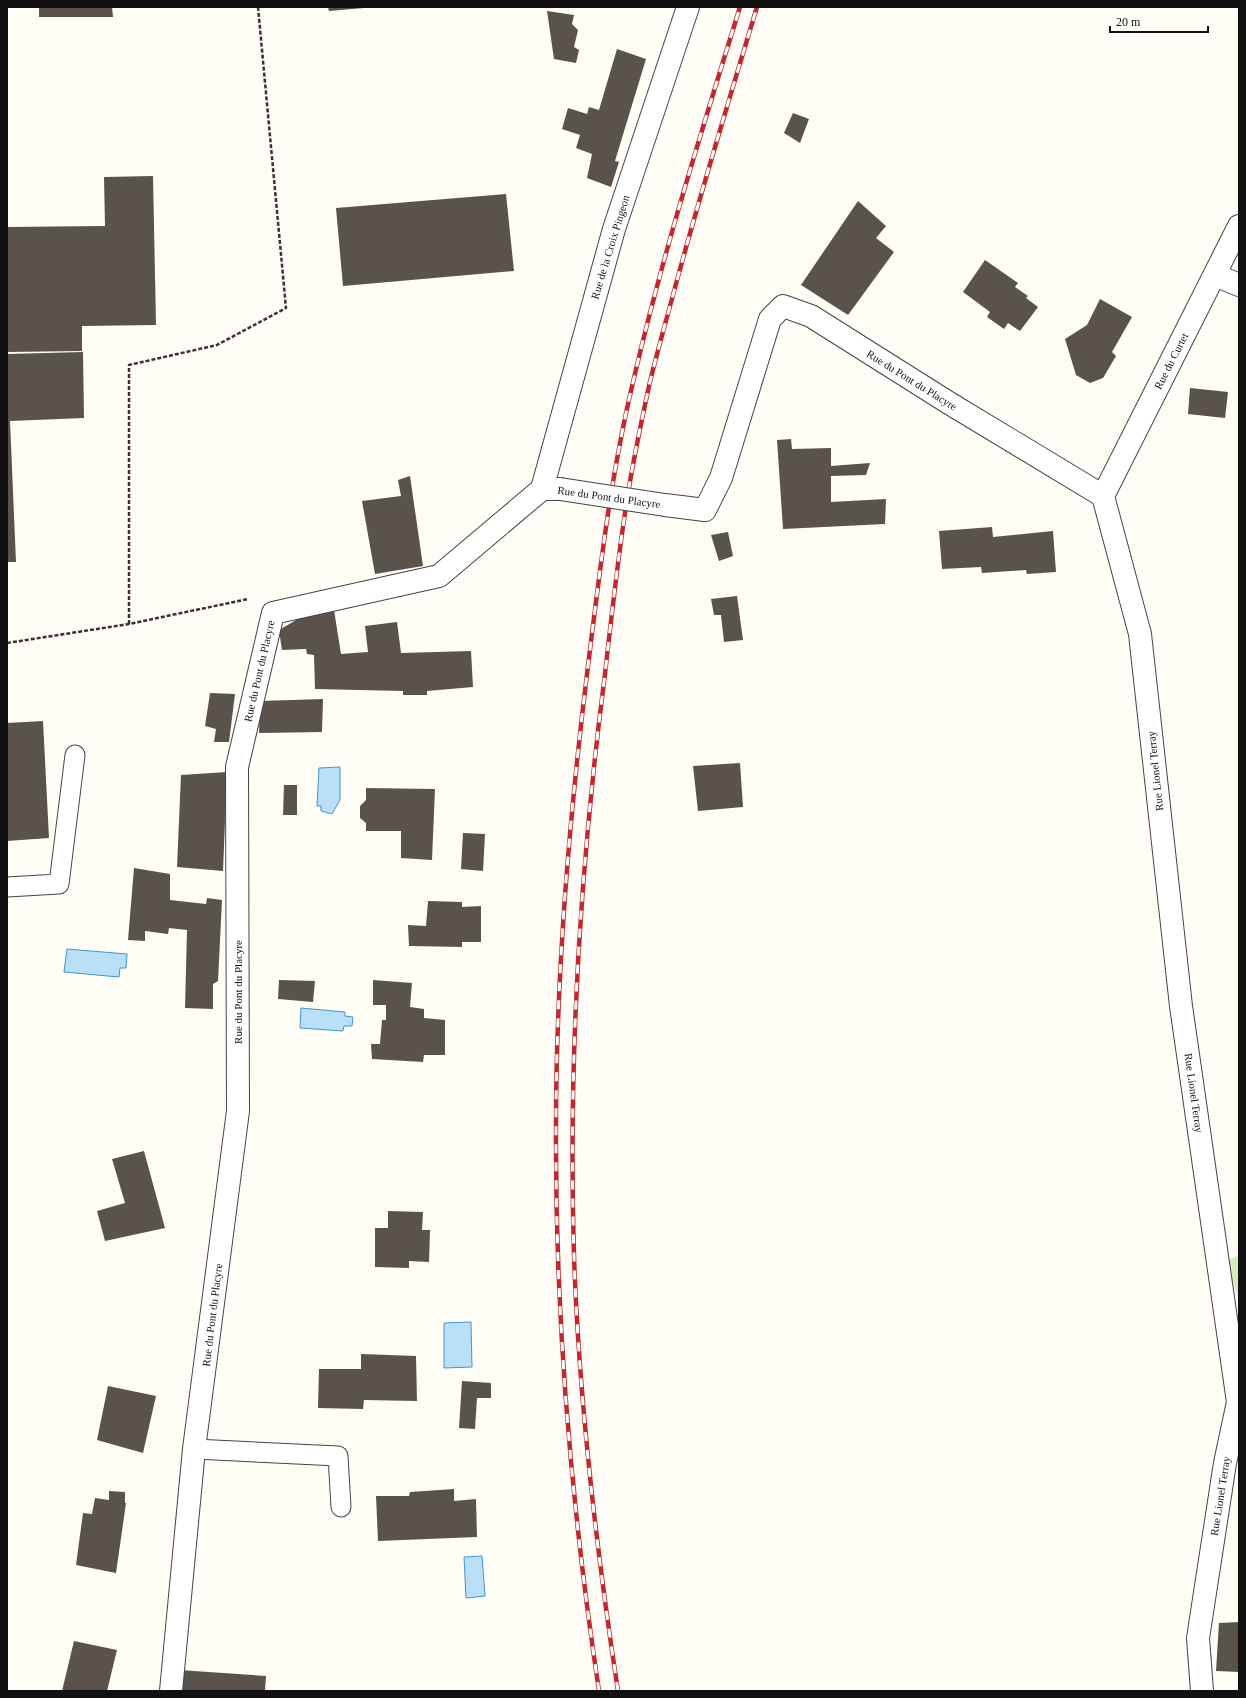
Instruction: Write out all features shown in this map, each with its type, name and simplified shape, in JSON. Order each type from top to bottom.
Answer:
[{"type":"street","name":"Rue de la Croix Pingeon","points":[[551,489],[614,229],[688,7]]},
{"type":"street","name":"Rue du Curtet","points":[[1103,496],[1239,226]]},
{"type":"street","points":[[1215,275],[1239,285]]},
{"type":"street","name":"Rue du Pont du Placyre","points":[[171,1691],[194,1450],[238,1111],[237,767],[273,613],[439,576],[551,489],[705,510],[721,478],[770,319],[783,306],[811,316],[949,404],[1103,496]]},
{"type":"street","name":"Rue Lionel Terray","points":[[1103,496],[1140,634],[1181,1006],[1239,1402],[1225,1463],[1198,1638],[1202,1691]]},
{"type":"lane","points":[[7,887],[59,884],[75,755]]},
{"type":"lane","points":[[194,1450],[338,1456],[341,1508]]},
{"type":"path","points":[[129,624],[128,365],[217,345],[286,308],[258,7]]},
{"type":"path","points":[[7,643],[129,624],[256,597],[266,602],[273,613]]},
{"type":"green space","points":[[1239,1255],[1239,1299],[1225,1262]]},
{"type":"water","points":[[340,767],[340,800],[332,814],[321,811],[321,806],[317,806],[319,768]]},
{"type":"water","points":[[67,949],[127,954],[126,968],[120,968],[119,977],[64,972]]},
{"type":"water","points":[[301,1008],[345,1012],[345,1016],[353,1017],[352,1026],[344,1026],[343,1031],[300,1028]]},
{"type":"water","points":[[471,1322],[472,1367],[444,1368],[444,1323]]},
{"type":"water","points":[[482,1556],[485,1596],[466,1598],[464,1557]]},
{"type":"building","points":[[39,7],[112,7],[113,17],[39,17]]},
{"type":"building","points":[[328,7],[364,7],[364,8],[329,11]]},
{"type":"building","points":[[547,11],[574,15],[572,24],[578,30],[574,47],[579,50],[576,63],[554,59]]},
{"type":"building","points":[[617,49],[646,59],[615,161],[619,162],[611,187],[587,178],[592,154],[576,148],[580,135],[562,129],[568,108],[587,114],[589,107],[599,110]]},
{"type":"building","points":[[793,113],[809,119],[800,143],[784,133]]},
{"type":"building","points":[[153,176],[156,325],[82,326],[82,351],[7,352],[7,227],[105,226],[104,177]]},
{"type":"building","points":[[506,194],[514,271],[343,286],[336,208]]},
{"type":"building","points":[[858,201],[886,226],[876,238],[894,252],[848,315],[801,285]]},
{"type":"building","points":[[985,260],[1018,283],[1015,287],[1028,296],[1026,298],[1038,307],[1020,331],[1008,323],[1004,329],[987,317],[990,312],[963,292]]},
{"type":"building","points":[[1100,299],[1132,317],[1112,352],[1116,356],[1103,378],[1090,383],[1076,375],[1065,339],[1087,325]]},
{"type":"building","points":[[83,352],[84,418],[10,421],[16,562],[7,562],[7,354]]},
{"type":"building","points":[[1190,388],[1228,392],[1225,418],[1188,414]]},
{"type":"building","points":[[791,439],[792,449],[831,448],[831,466],[870,463],[866,475],[831,476],[831,502],[886,499],[885,524],[783,529],[777,440]]},
{"type":"building","points":[[410,476],[423,566],[375,574],[362,501],[401,496],[398,480]]},
{"type":"building","points":[[992,527],[993,537],[1053,531],[1056,572],[1027,574],[1026,570],[982,573],[981,567],[942,569],[939,531]]},
{"type":"building","points":[[728,532],[733,556],[719,561],[711,535]]},
{"type":"building","points":[[737,596],[743,640],[724,642],[721,615],[714,615],[711,599]]},
{"type":"building","points":[[334,610],[341,654],[368,652],[365,626],[397,622],[401,653],[471,651],[473,687],[427,691],[427,695],[403,695],[403,691],[315,689],[314,655],[307,654],[306,649],[282,650],[279,630],[303,616]]},
{"type":"building","points":[[210,693],[235,694],[229,742],[214,742],[216,729],[205,726]]},
{"type":"building","points":[[323,699],[322,732],[259,733],[260,701]]},
{"type":"building","points":[[43,721],[49,838],[7,841],[7,723]]},
{"type":"building","points":[[740,763],[743,807],[698,811],[693,766]]},
{"type":"building","points":[[227,772],[223,871],[177,867],[181,775]]},
{"type":"building","points":[[284,785],[297,785],[297,815],[283,815]]},
{"type":"building","points":[[366,788],[435,789],[432,860],[401,858],[401,831],[366,831],[366,823],[360,818],[360,806],[366,800]]},
{"type":"building","points":[[463,833],[485,834],[483,871],[461,869]]},
{"type":"building","points":[[134,868],[170,874],[170,900],[206,904],[207,898],[222,900],[218,981],[213,984],[213,1009],[185,1008],[187,930],[169,928],[168,934],[145,931],[145,941],[128,940]]},
{"type":"building","points":[[428,901],[462,902],[462,907],[481,906],[481,942],[462,942],[462,947],[409,946],[408,925],[426,926]]},
{"type":"building","points":[[279,980],[315,981],[313,1002],[278,999]]},
{"type":"building","points":[[373,980],[412,983],[410,1007],[424,1009],[424,1018],[445,1020],[445,1055],[424,1055],[423,1062],[372,1059],[371,1044],[380,1044],[382,1020],[386,1020],[386,1005],[373,1005]]},
{"type":"building","points":[[144,1151],[165,1228],[105,1241],[97,1211],[125,1203],[112,1159]]},
{"type":"building","points":[[388,1211],[423,1212],[422,1230],[430,1230],[429,1262],[409,1261],[409,1268],[375,1267],[375,1228],[388,1228]]},
{"type":"building","points":[[361,1354],[416,1356],[417,1401],[364,1400],[363,1409],[318,1408],[319,1369],[361,1369]]},
{"type":"building","points":[[462,1381],[491,1383],[491,1398],[477,1398],[475,1429],[459,1428]]},
{"type":"building","points":[[108,1386],[156,1396],[143,1453],[97,1440]]},
{"type":"building","points":[[454,1489],[454,1501],[476,1499],[477,1537],[378,1541],[376,1496],[409,1496],[410,1492]]},
{"type":"building","points":[[109,1491],[125,1492],[126,1503],[116,1573],[76,1565],[83,1513],[92,1514],[95,1498],[109,1500]]},
{"type":"building","points":[[1239,1622],[1239,1672],[1216,1671],[1219,1623]]},
{"type":"building","points":[[74,1641],[117,1650],[107,1691],[62,1691]]},
{"type":"building","points":[[179,1670],[266,1676],[265,1691],[177,1691]]},
{"type":"railway","points":[[599,1691],[580,1551],[573,1481],[558,1269],[556,1198],[558,1012],[565,896],[575,781],[592,630],[619,449],[634,378],[657,285],[697,145],[740,7]]},
{"type":"railway","points":[[618,1691],[596,1528],[584,1419],[576,1310],[574,1256],[573,1110],[575,1037],[578,964],[589,819],[596,746],[619,553],[636,449],[652,375],[683,259],[757,7]]}]
